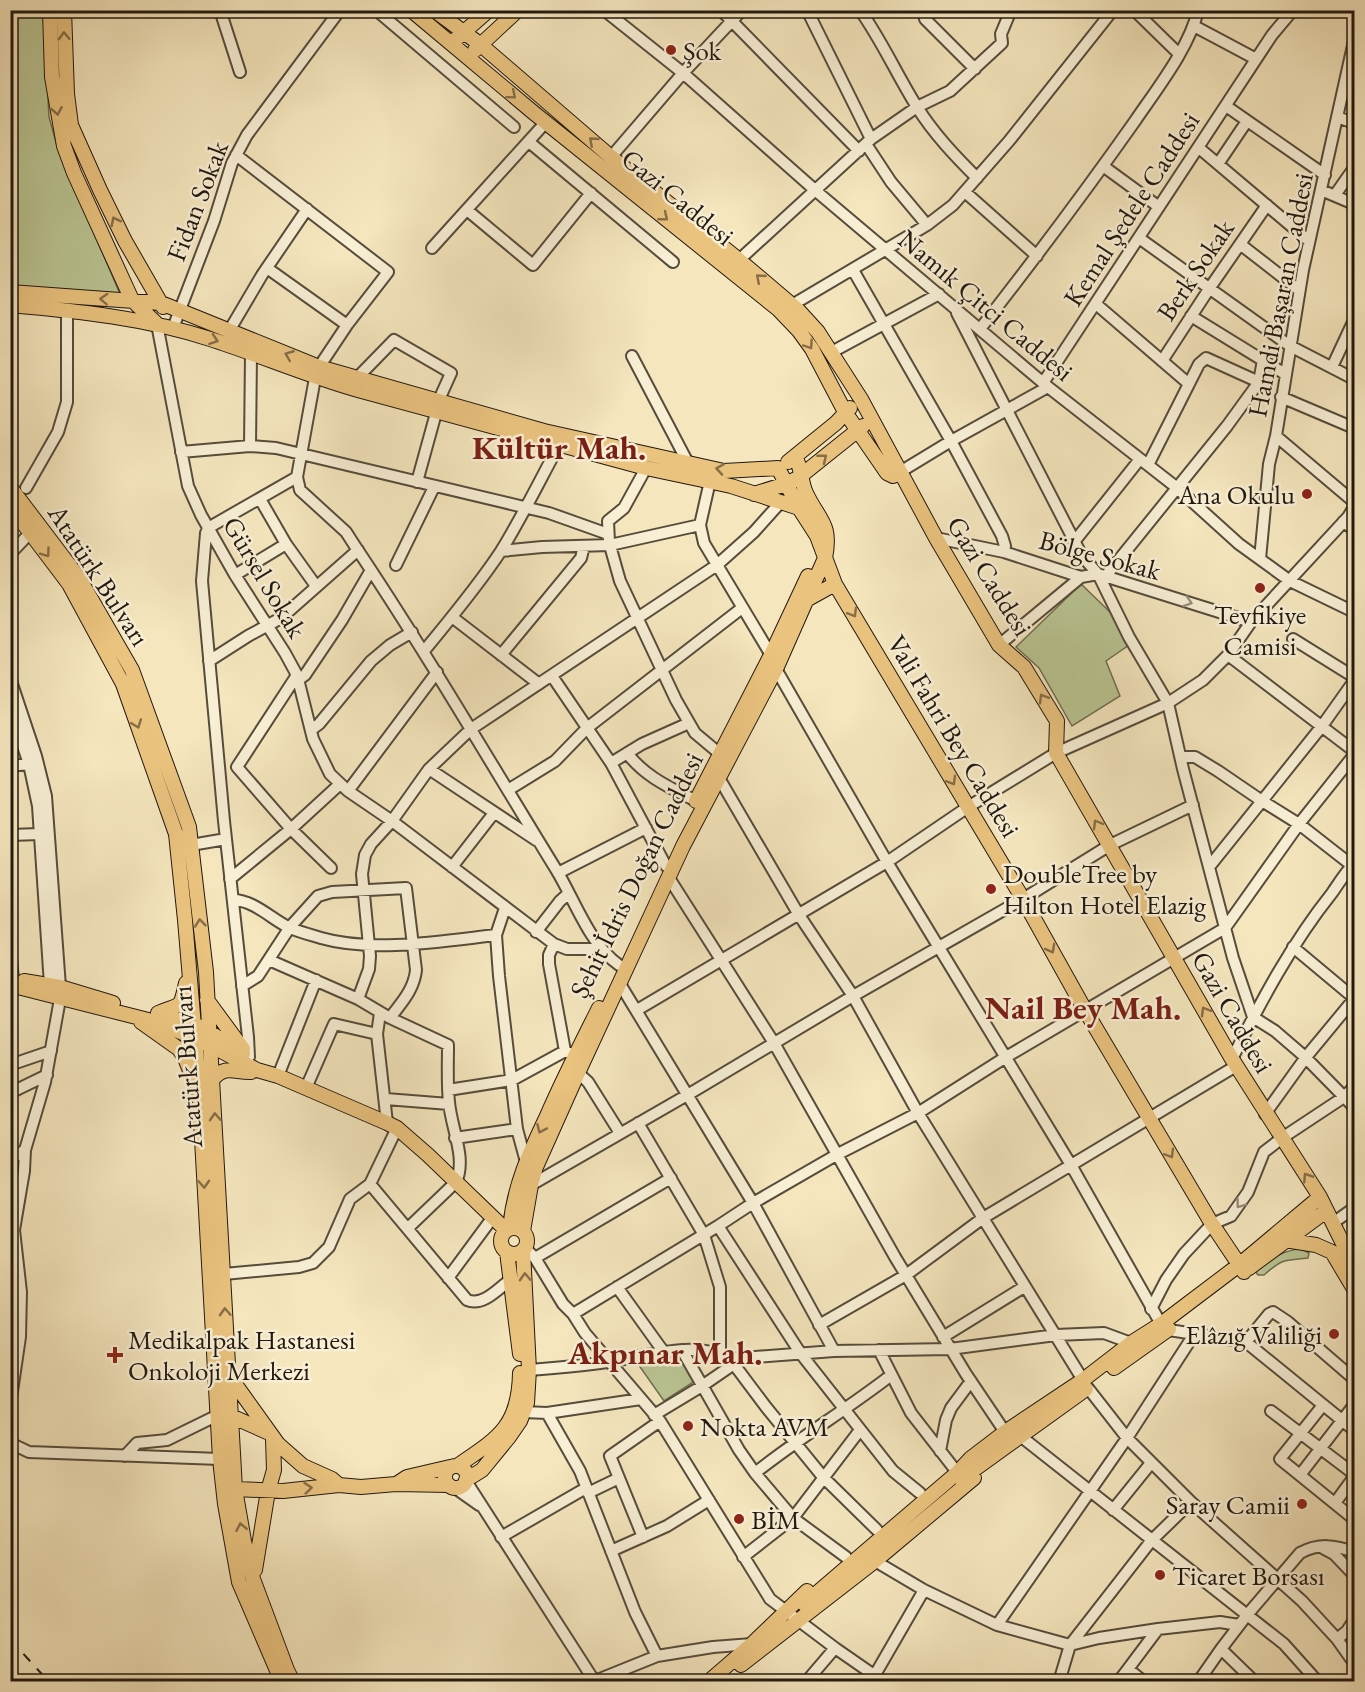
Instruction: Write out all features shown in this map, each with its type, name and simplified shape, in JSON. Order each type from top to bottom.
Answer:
[{"type":"main road","points":[[50,10],[52,77],[59,128],[64,146],[132,300],[157,324]]},
{"type":"main road","points":[[64,10],[67,94],[71,125],[110,210],[173,328]]},
{"type":"main road","name":"Gazi Caddesi","points":[[411,10],[466,58],[778,309],[812,349],[845,412],[886,473],[893,476],[900,472]]},
{"type":"main road","name":"Gazi Caddesi","points":[[434,10],[481,45],[611,157],[739,260],[792,305],[818,332],[861,399],[936,538],[999,645],[1024,667],[1057,721],[1056,753],[1234,1062],[1320,1197],[1354,1266]]},
{"type":"main road","points":[[451,44],[489,10]]},
{"type":"main road","points":[[466,58],[518,10]]},
{"type":"main road","points":[[10,292],[161,303],[229,331],[317,373],[356,379],[437,408],[724,471],[778,468],[836,423],[861,399]]},
{"type":"main road","points":[[10,305],[68,310],[173,328],[251,354],[559,445],[646,468],[731,486],[799,508]]},
{"type":"main road","points":[[754,494],[786,484],[802,475],[872,420]]},
{"type":"main road","points":[[795,457],[801,468],[805,491],[826,530],[828,544],[823,553]]},
{"type":"main road","name":"Vali Fahri Bey Caddesi","points":[[778,468],[817,536],[836,584],[1023,899],[1085,1010],[1241,1269]]},
{"type":"main road","name":"Atatürk Bulvarı","points":[[10,487],[79,578],[132,670],[189,827],[206,972],[208,1037],[213,1079],[224,1274],[229,1376],[220,1459],[225,1504],[239,1582],[282,1682]]},
{"type":"main road","name":"Atatürk Bulvarı","points":[[10,506],[69,584],[123,684],[176,834],[190,976],[224,1415],[240,1523],[254,1579],[293,1682]]},
{"type":"main road","name":"Şehit İdris Doğan Caddesi","points":[[513,1230],[512,1202],[570,1052],[619,965],[776,669],[808,599],[823,553]]},
{"type":"main road","name":"Şehit İdris Doğan Caddesi","points":[[513,1230],[536,1167],[620,984],[696,801],[823,553]]},
{"type":"main road","points":[[808,599],[836,584]]},
{"type":"main road","points":[[156,1014],[178,1006],[184,998],[185,986],[190,976]]},
{"type":"main road","points":[[11,981],[156,1014],[246,1056],[258,1064],[259,1070]]},
{"type":"main road","points":[[56,990],[139,1017],[194,1031]]},
{"type":"main road","points":[[207,1000],[239,1042],[246,1056]]},
{"type":"main road","points":[[139,1017],[148,1028],[172,1042],[179,1049],[192,1078],[199,1086]]},
{"type":"main road","points":[[208,1037],[259,1070],[392,1125],[493,1217],[527,1238],[528,1394],[524,1412],[515,1430],[482,1470],[459,1484],[396,1484],[361,1487],[339,1485],[268,1491],[236,1489]]},
{"type":"main road","points":[[213,1079],[219,1072],[227,1069],[248,1072],[259,1070]]},
{"type":"main road","points":[[1241,1269],[1320,1197]]},
{"type":"main road","points":[[1085,1384],[1005,1432],[971,1458],[957,1473],[806,1606],[972,1470],[986,1462],[1133,1347],[1165,1327],[1241,1269],[1286,1240],[1330,1217]]},
{"type":"main road","points":[[459,1484],[445,1476],[454,1467],[499,1436],[511,1420],[519,1390],[520,1367],[511,1279],[507,1252],[501,1241],[513,1230]]},
{"type":"main road","points":[[1286,1240],[1317,1245],[1332,1252],[1354,1289]]},
{"type":"main road","points":[[507,1252],[515,1254],[527,1252]]},
{"type":"main road","points":[[229,1376],[271,1436],[303,1467],[332,1479],[339,1485]]},
{"type":"main road","points":[[224,1415],[271,1436]]},
{"type":"main road","points":[[271,1436],[274,1470],[268,1491],[254,1579],[301,1682]]},
{"type":"main road","points":[[708,1682],[920,1493],[953,1467],[971,1458]]},
{"type":"main road","points":[[721,1682],[978,1475],[986,1462]]},
{"type":"main road","points":[[396,1484],[407,1477],[454,1467],[466,1471],[459,1484]]},
{"type":"main road","points":[[239,1582],[250,1625],[275,1682]]},
{"type":"street","points":[[220,10],[240,72]]},
{"type":"street","name":"Fidan Sokak","points":[[173,328],[214,221],[236,155],[248,135],[340,10]]},
{"type":"street","points":[[376,10],[514,127]]},
{"type":"street","name":"Namık Çitci Caddesi","points":[[604,10],[683,73],[816,191],[1046,385],[1176,487],[1239,544],[1290,581],[1354,612]]},
{"type":"street","points":[[722,10],[865,144]]},
{"type":"street","points":[[611,157],[683,73],[742,10]]},
{"type":"street","points":[[807,10],[865,144],[891,182],[927,225]]},
{"type":"street","points":[[860,10],[893,62],[917,106],[943,143],[977,178]]},
{"type":"street","points":[[923,10],[925,19],[975,69]]},
{"type":"street","points":[[739,260],[865,144],[917,106],[950,91],[975,69],[1002,43],[1001,34],[1011,10]]},
{"type":"street","points":[[792,305],[927,225],[953,205],[966,192],[1113,10]]},
{"type":"street","points":[[1134,10],[1178,53]]},
{"type":"street","points":[[980,329],[1103,166],[1161,83],[1194,26],[1198,10]]},
{"type":"street","name":"Kemal Şedele Caddesi","points":[[1046,385],[1096,304],[1256,59],[1293,10]]},
{"type":"street","points":[[1194,26],[1256,59]]},
{"type":"street","name":"Hamdi Başaran Caddesi","points":[[1260,559],[1269,465],[1276,436],[1299,290],[1354,41]]},
{"type":"street","points":[[1226,106],[1324,175]]},
{"type":"street","points":[[1337,117],[1354,123]]},
{"type":"street","points":[[1218,164],[1247,121]]},
{"type":"street","points":[[432,248],[546,122]]},
{"type":"street","points":[[529,142],[673,262]]},
{"type":"street","points":[[1199,148],[1309,241]]},
{"type":"street","points":[[236,155],[388,273],[347,325],[317,373],[297,477],[300,490],[346,532],[437,672],[601,949],[619,965]]},
{"type":"street","points":[[1103,166],[1159,207]]},
{"type":"street","points":[[1335,195],[1354,168]]},
{"type":"street","points":[[1321,190],[1354,204]]},
{"type":"street","points":[[966,192],[1037,255]]},
{"type":"street","points":[[467,210],[533,264],[591,193]]},
{"type":"street","name":"Berk Sokak","points":[[1162,361],[1267,205]]},
{"type":"street","points":[[229,331],[267,268],[307,209]]},
{"type":"street","points":[[1139,238],[1290,346],[1354,378]]},
{"type":"street","points":[[1240,244],[1299,290]]},
{"type":"street","points":[[267,268],[347,325]]},
{"type":"street","points":[[853,270],[951,441],[1002,536],[1004,552]]},
{"type":"street","points":[[830,353],[939,294]]},
{"type":"street","points":[[1096,304],[1189,384]]},
{"type":"street","points":[[954,307],[1074,542],[1082,556],[1105,577],[1129,637],[1168,703],[1233,958],[1253,1017],[1275,1031],[1306,1057],[1354,1107]]},
{"type":"street","points":[[26,488],[58,432],[67,402],[68,310]]},
{"type":"street","points":[[1191,316],[1285,374]]},
{"type":"street","points":[[1332,367],[1354,320]]},
{"type":"street","name":"Gürsel Sokak","points":[[157,324],[188,486],[208,528],[235,575],[298,677],[313,739],[330,774],[344,787],[392,820],[554,945]]},
{"type":"street","points":[[356,379],[394,340],[451,373],[437,408],[417,482]]},
{"type":"street","points":[[250,446],[251,354]]},
{"type":"street","points":[[632,356],[687,462]]},
{"type":"street","points":[[1074,542],[1144,462],[1199,364],[1206,358],[1259,382]]},
{"type":"street","points":[[1105,577],[1227,426],[1259,382],[1263,360]]},
{"type":"street","points":[[900,472],[1046,385]]},
{"type":"street","points":[[1281,398],[1354,428]]},
{"type":"street","points":[[1276,436],[1354,502]]},
{"type":"street","points":[[424,651],[471,593],[501,551],[559,445]]},
{"type":"street","points":[[181,452],[250,446],[276,448],[549,513],[609,540]]},
{"type":"street","points":[[646,468],[624,508],[608,521],[609,540],[620,580],[689,723],[700,739],[720,754]]},
{"type":"street","points":[[246,1056],[242,986],[219,772],[202,581],[206,533],[208,528],[297,477]]},
{"type":"street","points":[[710,481],[700,525],[704,543],[771,655],[776,669],[887,862],[1071,1165],[1151,1309],[1165,1327],[1246,1342],[1354,1430]]},
{"type":"street","points":[[396,565],[434,487]]},
{"type":"street","points":[[260,499],[286,544],[316,586]]},
{"type":"street","points":[[358,999],[369,969],[370,945],[362,874],[365,855],[429,769],[471,729],[717,565],[754,532],[780,503]]},
{"type":"street","points":[[637,1010],[887,862],[968,807],[1056,753],[1168,703],[1203,680],[1228,655],[1251,622],[1343,522],[1354,507]]},
{"type":"street","points":[[1343,522],[1354,529]]},
{"type":"street","points":[[501,551],[584,546],[700,525]]},
{"type":"street","points":[[10,554],[31,532]]},
{"type":"street","name":"Bölge Sokak","points":[[936,538],[1004,552],[1081,577],[1105,577],[1251,622]]},
{"type":"street","points":[[235,575],[286,544]]},
{"type":"street","points":[[501,655],[581,558],[584,546]]},
{"type":"street","points":[[209,661],[281,618],[358,550]]},
{"type":"street","points":[[219,772],[237,767],[298,677],[305,675],[338,627],[371,570]]},
{"type":"street","points":[[999,645],[1081,577]]},
{"type":"street","points":[[508,790],[555,761],[587,728],[742,608]]},
{"type":"street","points":[[452,616],[539,684]]},
{"type":"street","points":[[311,730],[319,724],[371,661],[390,645],[412,632]]},
{"type":"street","points":[[1209,867],[1322,726],[1354,679],[1293,639]]},
{"type":"street","points":[[573,1314],[753,1203],[838,1154],[918,1113],[1006,1057],[1225,928],[1299,824],[1354,753],[1228,655]]},
{"type":"street","points":[[230,879],[344,787],[437,672]]},
{"type":"street","points":[[552,676],[611,763],[668,872],[720,962],[774,1043],[906,1275],[1005,1432]]},
{"type":"street","points":[[10,678],[13,701],[34,782],[56,990]]},
{"type":"street","points":[[10,1405],[20,1337],[21,1292],[12,1239],[24,1171],[25,1150],[47,1075],[56,990],[46,796],[36,756],[13,701]]},
{"type":"street","points":[[611,763],[689,723]]},
{"type":"street","points":[[627,753],[651,777],[696,801]]},
{"type":"street","points":[[819,1326],[906,1275],[983,1218],[1149,1118],[1234,1062],[1253,1017],[1293,947],[1314,915],[1354,865],[1299,824],[1218,771],[1195,757],[1180,757]]},
{"type":"street","points":[[10,766],[30,764]]},
{"type":"street","points":[[237,767],[291,829],[331,868]]},
{"type":"street","points":[[429,769],[538,842]]},
{"type":"street","points":[[719,778],[799,915],[853,996],[918,1113],[1085,1384],[1127,1438],[1151,1463],[1191,1502],[1278,1579],[1337,1639],[1354,1663]]},
{"type":"street","points":[[531,1185],[1023,899],[1110,845],[1193,805]]},
{"type":"street","points":[[452,867],[494,813]]},
{"type":"street","points":[[558,873],[646,828]]},
{"type":"street","points":[[10,835],[40,834]]},
{"type":"street","points":[[191,844],[226,839]]},
{"type":"street","points":[[224,1274],[299,1267],[312,1263],[329,1247],[350,1199],[370,1184],[392,1125],[377,1034],[385,1016],[409,993],[415,978],[406,888],[327,893],[318,896],[290,927],[258,976],[242,986]]},
{"type":"street","points":[[536,932],[569,892]]},
{"type":"street","points":[[233,900],[249,903],[290,927],[337,942],[370,945],[496,935]]},
{"type":"street","points":[[505,908],[496,935],[517,1129],[526,1162]]},
{"type":"street","points":[[448,1090],[512,1080],[570,1052],[549,956],[554,945],[567,949],[601,949]]},
{"type":"street","points":[[1265,1114],[1306,1057],[1354,999],[1293,947]]},
{"type":"street","points":[[10,950],[11,981]]},
{"type":"street","points":[[269,960],[358,999],[385,1016],[448,1045],[449,1104],[460,1168],[456,1182],[408,1228]]},
{"type":"street","points":[[278,1076],[316,980]]},
{"type":"street","points":[[620,984],[689,1094],[753,1203],[834,1351]]},
{"type":"street","points":[[306,1088],[334,1024],[377,1034]]},
{"type":"street","points":[[10,1065],[51,1051]]},
{"type":"street","points":[[578,1073],[588,1082],[620,1133]]},
{"type":"street","points":[[10,1093],[47,1075]]},
{"type":"street","points":[[1151,1309],[1166,1280],[1184,1254],[1212,1224],[1231,1216],[1248,1192],[1264,1152],[1281,1138],[1344,1097],[1354,1086]]},
{"type":"street","points":[[386,1099],[449,1104]]},
{"type":"street","points":[[638,1123],[704,1235],[720,1287],[720,1353]]},
{"type":"street","points":[[455,1138],[517,1129]]},
{"type":"street","points":[[10,1160],[25,1150]]},
{"type":"street","points":[[671,1178],[527,1252],[585,1333],[657,1418],[770,1599],[785,1612],[876,1680],[924,1590]]},
{"type":"street","points":[[370,1184],[467,1300],[477,1302],[511,1279]]},
{"type":"street","points":[[1330,1217],[1354,1208]]},
{"type":"street","points":[[448,1278],[493,1217]]},
{"type":"street","points":[[718,1226],[801,1354],[892,1471],[920,1493]]},
{"type":"street","points":[[617,1287],[663,1351]]},
{"type":"street","points":[[943,1337],[1024,1287]]},
{"type":"street","points":[[1246,1342],[1273,1312],[1288,1322],[1354,1380]]},
{"type":"street","points":[[643,1537],[610,1456],[732,1361],[834,1351],[950,1348],[1056,1335],[1104,1333],[1133,1347]]},
{"type":"street","points":[[997,1625],[1127,1438],[1195,1333]]},
{"type":"street","points":[[682,1350],[739,1450],[755,1473],[793,1518],[846,1557]]},
{"type":"street","points":[[879,1350],[890,1376],[911,1413],[953,1467]]},
{"type":"street","points":[[529,1370],[608,1362],[663,1351],[720,1353],[732,1361],[823,1477],[878,1530]]},
{"type":"street","points":[[755,1473],[794,1442],[845,1410],[890,1376]]},
{"type":"street","points":[[940,1451],[946,1420],[951,1408],[971,1381]]},
{"type":"street","points":[[524,1412],[547,1413],[640,1399]]},
{"type":"street","points":[[1323,1405],[1280,1459],[1354,1520]]},
{"type":"street","points":[[1300,1475],[1354,1405]]},
{"type":"street","points":[[1271,1412],[1301,1432],[1354,1476],[1335,1503]]},
{"type":"street","points":[[547,1413],[579,1471],[635,1612],[657,1656]]},
{"type":"street","points":[[125,1456],[137,1443],[167,1440],[224,1415]]},
{"type":"street","points":[[743,1557],[793,1518],[860,1430]]},
{"type":"street","points":[[1019,1435],[1284,1644],[1318,1682]]},
{"type":"street","points":[[10,1443],[29,1452],[220,1459]]},
{"type":"street","points":[[1113,1510],[1151,1463]]},
{"type":"street","points":[[501,1537],[587,1490],[619,1478]]},
{"type":"street","points":[[459,1484],[482,1507],[595,1681],[657,1656],[713,1647],[752,1644]]},
{"type":"street","points":[[611,1551],[668,1527],[710,1500]]},
{"type":"street","points":[[1060,1681],[1070,1646],[1151,1541],[1191,1502]]},
{"type":"street","points":[[1198,1682],[1247,1614],[1300,1553],[1332,1545],[1354,1552]]},
{"type":"street","points":[[1323,1548],[1334,1554],[1354,1575]]},
{"type":"street","points":[[875,1560],[924,1590],[997,1625],[1070,1646],[1100,1638],[1158,1629],[1220,1622],[1239,1625]]},
{"type":"street","points":[[1337,1639],[1347,1631],[1354,1620]]},
{"type":"street","points":[[1118,1682],[1158,1629]]},
{"type":"street","points":[[806,1682],[835,1648]]},
{"type":"street","points":[[1221,1649],[1255,1682]]},
{"type":"street","points":[[1128,1669],[1144,1682]]},
{"type":"green space","points":[[11,11],[43,11],[49,117],[57,146],[120,294],[11,290]]},
{"type":"green space","points":[[1081,584],[1110,612],[1129,645],[1106,661],[1120,696],[1072,726],[1039,668],[1016,647]]},
{"type":"green space","points":[[1301,1249],[1309,1253],[1308,1258],[1284,1261],[1264,1275],[1258,1275],[1255,1271],[1271,1259]]},
{"type":"green space","points":[[681,1356],[695,1381],[664,1401],[638,1364]]},
{"type":"railway","points":[[10,1639],[49,1682]]},
{"type":"place","name":"Şok","points":[[671,50]]},
{"type":"place","name":"Ana Okulu","points":[[1307,494]]},
{"type":"place","name":"Tevfikiye Camisi","points":[[1260,588]]},
{"type":"place","name":"DoubleTree by Hilton Hotel Elazig","points":[[991,889]]},
{"type":"place","name":"Elâzığ Valiliği","points":[[1334,1334]]},
{"type":"place","name":"Medikalpak Hastanesi Onkoloji Merkezi","points":[[115,1355]]},
{"type":"place","name":"Nokta AVM","points":[[688,1426]]},
{"type":"place","name":"Saray Camii","points":[[1302,1504]]},
{"type":"place","name":"BİM","points":[[739,1519]]},
{"type":"place","name":"Ticaret Borsası","points":[[1160,1575]]},
{"type":"district","name":"Kültür Mah.","points":[[559,447]]},
{"type":"district","name":"Nail Bey Mah.","points":[[1083,1007]]},
{"type":"district","name":"Akpınar Mah.","points":[[665,1352]]}]
